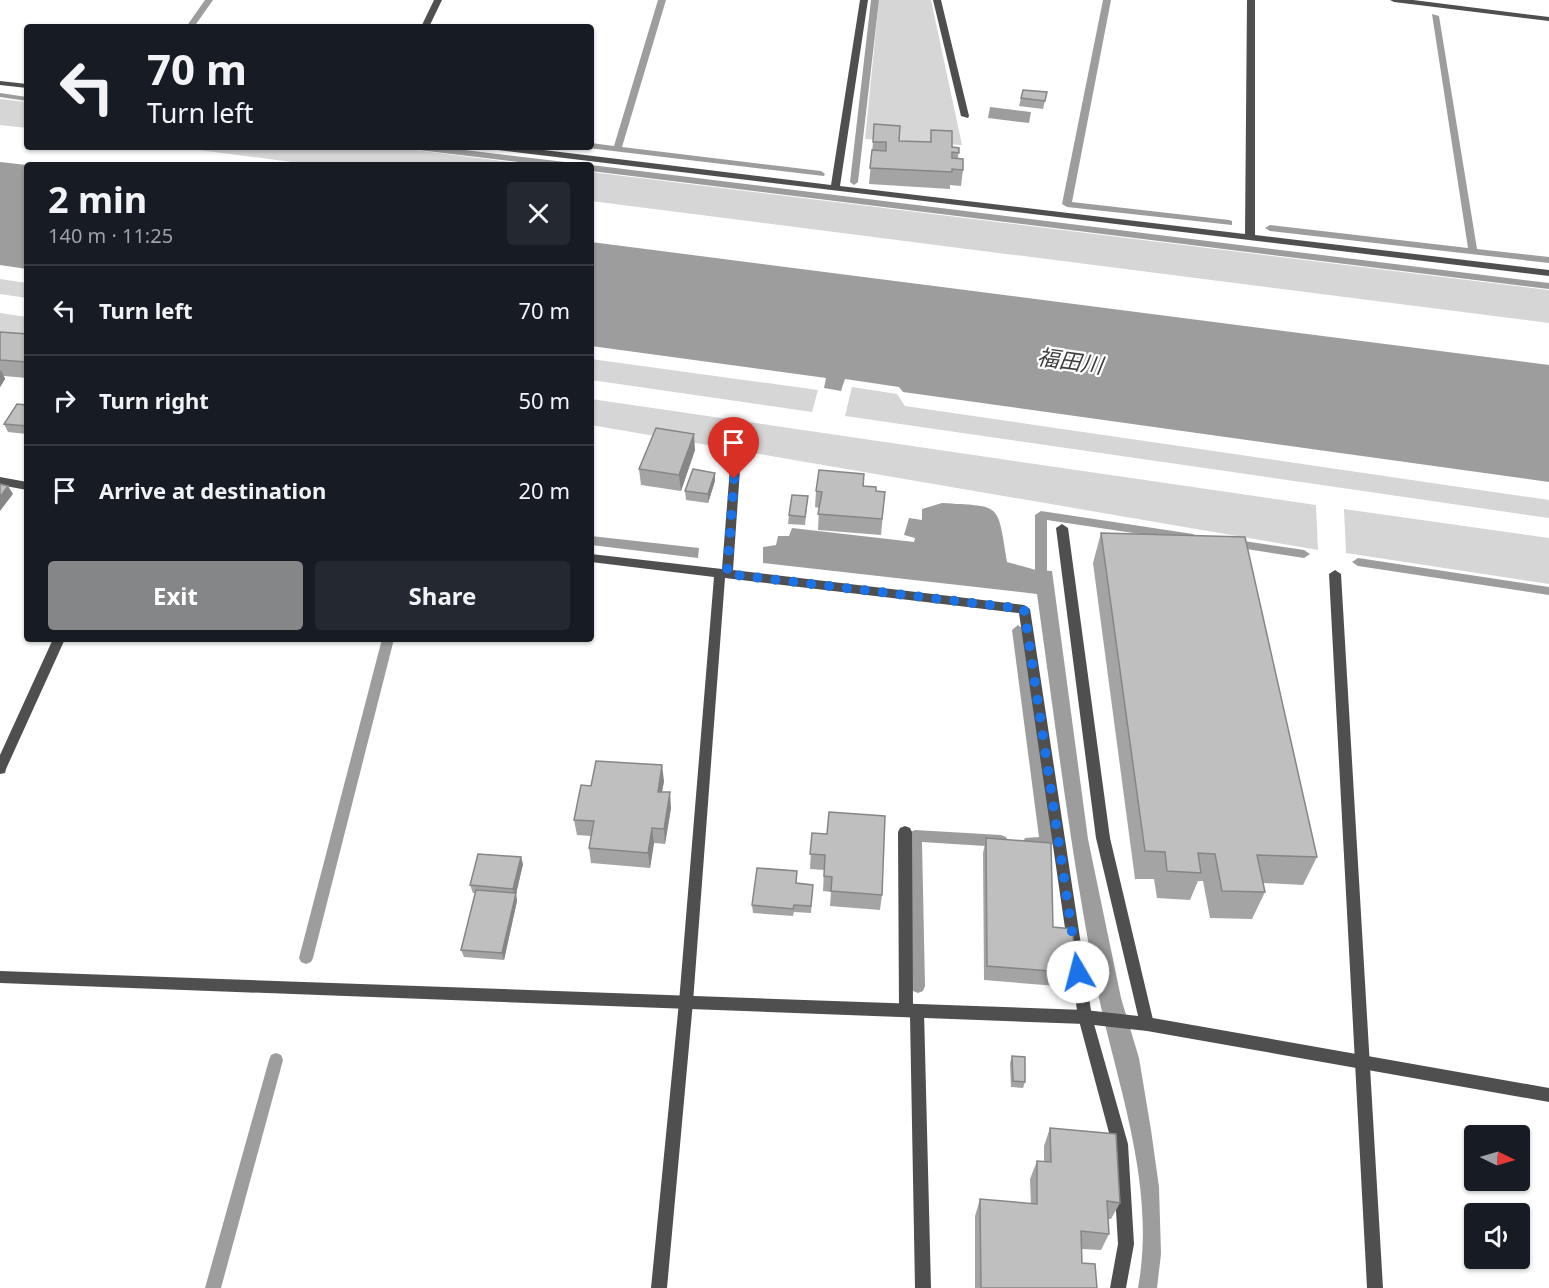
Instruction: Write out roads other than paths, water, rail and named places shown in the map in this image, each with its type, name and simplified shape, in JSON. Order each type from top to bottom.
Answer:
[{"type":"street","points":[[426,24],[438,0]]},
{"type":"street","points":[[835,188],[864,0]]},
{"type":"street","points":[[937,0],[965,116]]},
{"type":"street","points":[[1250,237],[1251,0]]},
{"type":"street","points":[[1394,0],[1549,20]]},
{"type":"street","points":[[0,82],[24,86]]},
{"type":"street","points":[[523,150],[1549,273]]},
{"type":"street","points":[[659,1288],[723,574],[736,455]]},
{"type":"street","points":[[0,481],[24,485]]},
{"type":"street","points":[[1062,528],[1103,838],[1148,1024]]},
{"type":"street","points":[[594,558],[1024,609],[1085,1017],[1120,1144],[1126,1244],[1118,1288]]},
{"type":"street","points":[[1335,574],[1375,1288]]},
{"type":"street","points":[[0,769],[58,642]]},
{"type":"street","points":[[905,832],[923,1288]]},
{"type":"street","points":[[0,977],[1085,1017],[1148,1024],[1549,1095]]},
{"type":"water","points":[[990,107],[1031,112],[1029,123],[988,118]]},
{"type":"water","points":[[0,162],[24,165],[24,269],[0,265]]},
{"type":"water","name":"福田川","points":[[594,242],[1549,365],[1549,482],[903,392],[899,387],[845,379],[841,391],[824,388],[826,378],[594,346]]},
{"type":"water","points":[[942,503],[976,505],[993,511],[1001,528],[1007,562],[1036,570],[1052,571],[1088,839],[1121,998],[1139,1058],[1151,1130],[1159,1187],[1161,1254],[1157,1288],[1138,1288],[1142,1251],[1139,1178],[1089,948],[1037,594],[763,563],[763,547],[776,545],[778,536],[789,536],[792,528],[914,542],[915,538],[904,535],[909,518],[922,520],[922,509]]},
{"type":"water","points":[[594,536],[699,548],[698,558],[594,545]]},
{"type":"waterway","points":[[192,24],[209,0]]},
{"type":"waterway","points":[[617,149],[662,0]]},
{"type":"waterway","points":[[854,182],[875,0]]},
{"type":"waterway","points":[[1107,0],[1067,204],[1229,223]]},
{"type":"waterway","points":[[1435,16],[1473,251]]},
{"type":"waterway","points":[[0,95],[24,99]]},
{"type":"waterway","points":[[594,146],[821,174]]},
{"type":"waterway","points":[[443,150],[541,162]]},
{"type":"waterway","points":[[594,168],[1549,286]]},
{"type":"waterway","points":[[1270,228],[1549,260]]},
{"type":"waterway","points":[[1041,581],[1041,515],[1193,538]]},
{"type":"waterway","points":[[1231,543],[1304,554]]},
{"type":"waterway","points":[[1358,562],[1549,591]]},
{"type":"waterway","points":[[1018,630],[1046,843],[1030,842]]},
{"type":"waterway","points":[[306,958],[387,642]]},
{"type":"waterway","points":[[918,986],[915,836],[1001,841]]},
{"type":"waterway","points":[[213,1288],[276,1060]]}]
